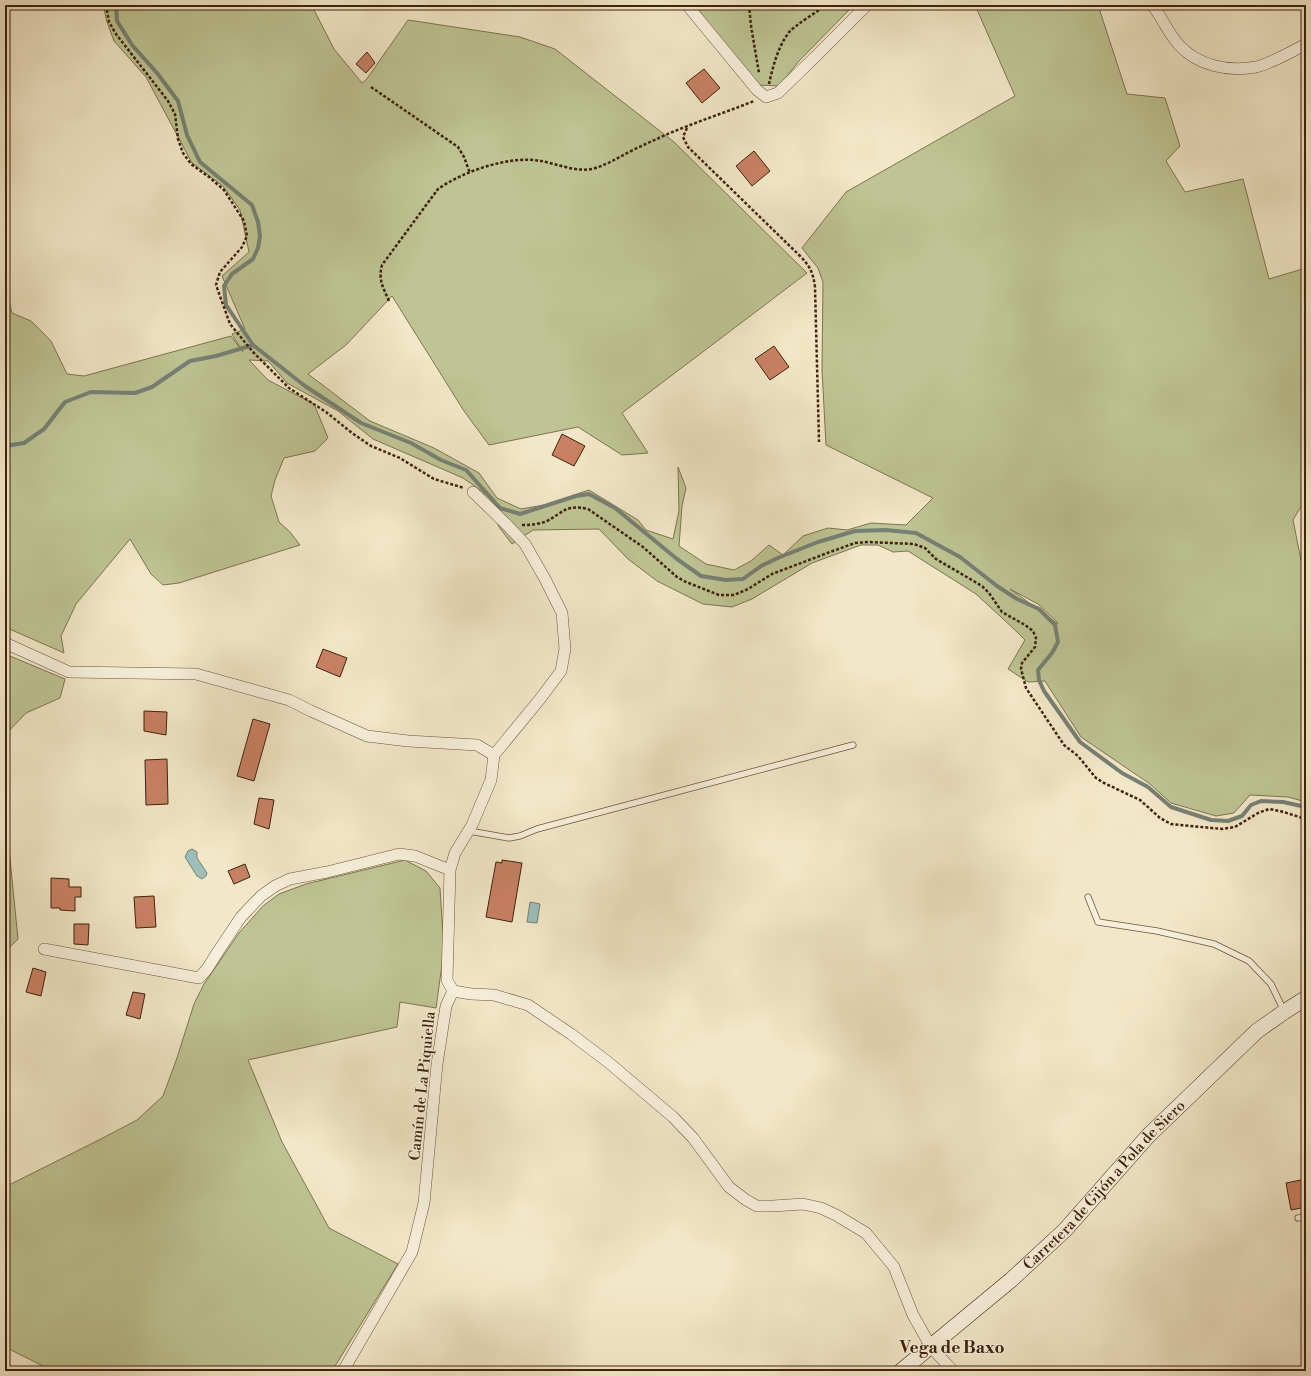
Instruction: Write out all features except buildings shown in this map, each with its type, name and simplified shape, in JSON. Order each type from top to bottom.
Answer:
[{"type":"street","points":[[688,5],[757,90],[766,97],[778,93],[867,5]]},
{"type":"street","points":[[1152,5],[1180,46],[1196,59],[1216,67],[1236,68],[1256,66],[1306,44]]},
{"type":"street","points":[[473,492],[525,544],[562,613],[565,649],[561,671],[494,755],[491,780],[469,831],[456,853],[450,870],[447,980],[453,991],[471,994],[494,995],[528,1005],[570,1034],[608,1062],[673,1117],[693,1138],[729,1187],[746,1200],[757,1206],[803,1204],[821,1208],[866,1233],[894,1267],[913,1316],[931,1347],[953,1371]]},
{"type":"street","points":[[5,643],[69,672],[196,674],[289,700],[367,736],[408,741],[477,745],[494,755]]},
{"type":"street","points":[[44,949],[199,978],[207,969],[241,917],[261,896],[275,886],[290,879],[327,872],[399,854],[415,856],[450,870]]},
{"type":"street","name":"Camín de La Piquiella","points":[[343,1371],[412,1252],[424,1203],[440,1042],[446,1006],[453,991]]},
{"type":"street","name":"Carretera de Gijón a Pola de Siero","points":[[901,1371],[1011,1280],[1065,1230],[1154,1130],[1256,1031],[1306,998]]},
{"type":"lane","points":[[469,831],[509,838],[520,836],[537,828],[853,745]]},
{"type":"lane","points":[[1088,897],[1098,922],[1157,931],[1214,944],[1249,961],[1270,984],[1284,1012]]},
{"type":"lane","points":[[1298,1218],[1306,1217]]},
{"type":"path","points":[[106,5],[109,22],[116,34],[168,101],[175,114],[178,139],[183,153],[191,164],[224,190],[244,221],[247,236],[242,247],[220,272],[216,285],[230,324],[253,352],[289,388],[326,412],[352,433],[372,446],[400,458],[434,479],[473,492]]},
{"type":"path","points":[[749,5],[751,26],[760,76]]},
{"type":"path","points":[[389,301],[383,287],[380,274],[382,265],[438,189],[451,180],[507,161],[524,159],[574,169],[590,169],[608,164],[632,151],[687,127],[766,97],[774,62],[784,41],[791,31],[826,5]]},
{"type":"path","points":[[372,87],[458,147],[464,157],[470,173]]},
{"type":"path","points":[[687,127],[683,137],[688,147],[809,265],[816,287],[819,442]]},
{"type":"path","points":[[508,526],[534,524],[546,521],[566,509],[580,507],[588,509],[643,547],[677,577],[719,595],[734,595],[748,589],[772,574],[855,543],[868,542],[914,544],[925,548],[936,559],[982,586],[989,593],[1002,612],[1026,624],[1033,631],[1036,638],[1035,647],[1022,663],[1021,669],[1022,678],[1026,688],[1064,746],[1078,756],[1096,778],[1140,800],[1160,818],[1171,824],[1222,829],[1235,827],[1258,813],[1269,809],[1280,810],[1306,819]]},
{"type":"green space","points":[[103,5],[314,5],[313,8],[334,49],[362,83],[366,80],[408,20],[520,37],[555,49],[674,142],[807,273],[622,413],[648,453],[622,455],[578,427],[489,445],[464,411],[392,296],[346,345],[308,374],[370,421],[434,448],[479,473],[497,498],[521,509],[544,505],[589,490],[638,520],[646,530],[673,539],[679,511],[678,467],[686,488],[682,506],[679,546],[706,564],[734,570],[751,561],[769,545],[783,555],[803,536],[828,528],[847,530],[871,523],[906,525],[933,498],[826,445],[822,370],[823,282],[818,268],[802,248],[846,192],[1015,96],[975,5],[1098,5],[1127,94],[1165,98],[1180,146],[1166,161],[1185,192],[1243,179],[1269,279],[1306,268],[1306,498],[1293,520],[1301,560],[1306,560],[1306,802],[1288,797],[1250,795],[1234,813],[1216,816],[1171,803],[1150,784],[1081,737],[1045,681],[1028,682],[1008,669],[1025,640],[1014,629],[976,594],[908,551],[893,552],[878,545],[861,545],[812,563],[752,599],[732,607],[703,604],[657,581],[628,559],[599,529],[533,530],[512,544],[499,527],[483,492],[463,478],[373,439],[338,411],[287,383],[268,361],[249,360],[268,380],[314,404],[328,438],[315,451],[284,458],[275,480],[271,496],[279,522],[290,532],[300,545],[179,583],[163,585],[151,574],[130,539],[76,604],[61,636],[64,653],[5,627],[5,285],[12,313],[31,321],[51,341],[67,374],[84,376],[231,336],[243,352],[232,334],[245,329],[222,276],[249,252],[240,210],[223,186],[192,163],[146,77],[114,41]],"holes":[[[1010,589],[1038,604],[1058,624]]]},
{"type":"green space","points":[[695,5],[854,5],[799,61],[779,86],[757,85],[722,42]]},
{"type":"green space","points":[[5,654],[65,679],[60,698],[26,713],[5,735]]},
{"type":"green space","points":[[5,809],[18,939],[9,948],[5,948]]},
{"type":"green space","points":[[405,860],[426,871],[440,888],[444,950],[436,1008],[400,1002],[397,1027],[248,1060],[282,1142],[329,1228],[398,1264],[332,1371],[44,1371],[47,1368],[5,1347],[5,1187],[137,1120],[163,1096],[194,1004],[204,984],[239,933],[263,906],[279,894],[306,884]]},
{"type":"water","points":[[192,849],[197,852],[197,858],[207,873],[202,879],[197,876],[185,857],[188,851]]},
{"type":"water","points":[[530,902],[540,904],[537,923],[527,922]]},
{"type":"waterway","points":[[116,5],[117,21],[132,45],[157,73],[178,101],[187,135],[200,162],[252,205],[258,222],[260,236],[258,248],[253,259],[232,274],[224,286],[226,305],[253,345],[305,386],[361,423],[411,443],[441,460],[466,470],[500,508],[520,514],[576,496],[589,494],[615,508],[677,559],[701,576],[726,580],[743,579],[761,566],[780,557],[818,542],[855,531],[886,530],[916,533],[960,557],[997,586],[1017,599],[1039,609],[1055,625],[1058,642],[1052,653],[1038,670],[1039,680],[1044,691],[1080,742],[1122,773],[1148,787],[1171,807],[1211,820],[1228,821],[1242,816],[1251,805],[1261,801],[1283,802],[1306,807]]},
{"type":"waterway","points":[[5,446],[24,443],[44,429],[65,402],[91,392],[135,393],[152,387],[190,361],[216,356],[253,345]]},
{"type":"district","name":"Vega de Baxo","points":[[952,1347]]}]
